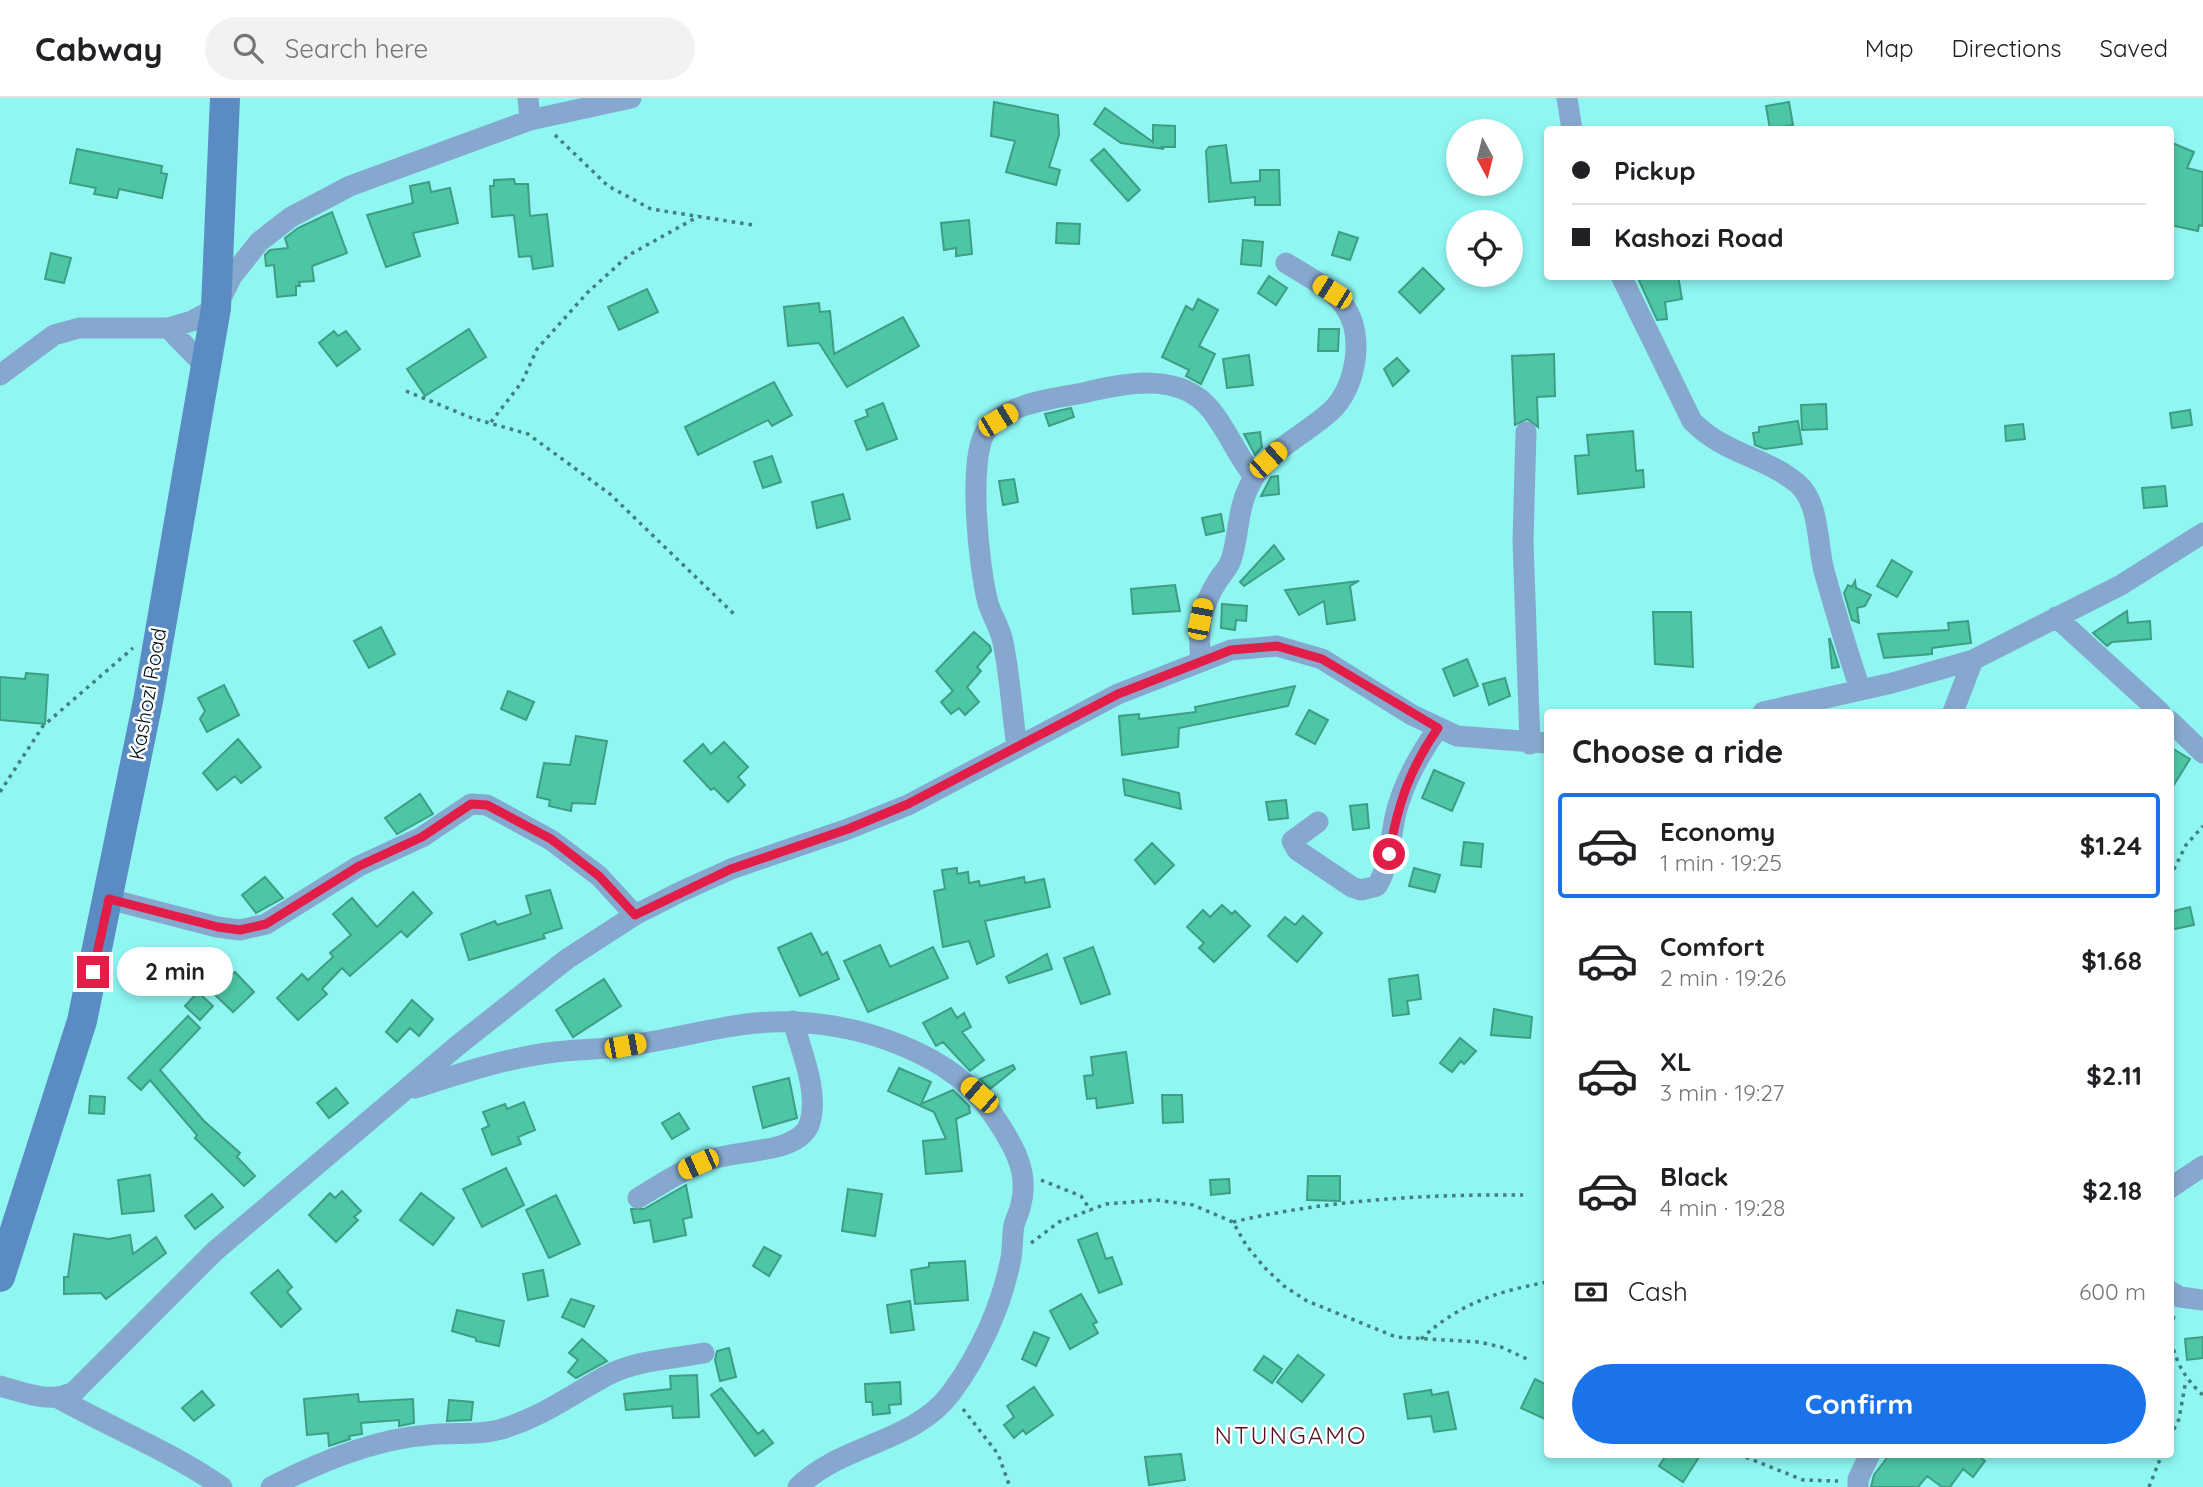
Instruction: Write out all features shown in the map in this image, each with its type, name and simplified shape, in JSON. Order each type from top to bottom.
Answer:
[{"type":"main road","name":"Kashozi Road","points":[[0,1277],[82,1021],[109,899],[216,308],[225,98]]},
{"type":"street","points":[[528,98],[533,119]]},
{"type":"street","points":[[0,375],[54,335],[79,328],[182,326],[216,308],[232,275],[259,242],[291,217],[350,186],[533,119],[631,98]]},
{"type":"street","points":[[1567,98],[1571,126]]},
{"type":"street","points":[[1201,660],[1197,632],[1203,605],[1231,561],[1238,512],[1254,477],[1298,434],[1331,411],[1346,391],[1354,365],[1354,336],[1346,309],[1332,292],[1286,263]]},
{"type":"street","points":[[1623,280],[1692,421],[1709,438],[1767,465],[1799,485],[1808,497],[1823,567],[1860,689]]},
{"type":"street","points":[[168,328],[205,366]]},
{"type":"street","points":[[1017,747],[1003,645],[988,602],[978,517],[976,464],[978,447],[987,430],[1013,411],[1041,402],[1122,384],[1176,386],[1197,396],[1210,409],[1254,477]]},
{"type":"street","points":[[60,1399],[85,1383],[215,1251],[406,1090],[568,959],[635,915],[731,869],[848,829],[908,804],[1118,694],[1231,650],[1277,646],[1322,659],[1438,728],[1457,736],[1539,743],[1523,541],[1525,432]]},
{"type":"street","points":[[1776,709],[1973,660],[2121,585],[2203,533]]},
{"type":"street","points":[[2056,617],[2157,709]]},
{"type":"street","points":[[1954,709],[1973,660]]},
{"type":"street","points":[[2174,725],[2203,753]]},
{"type":"street","points":[[1318,822],[1292,841],[1297,850],[1352,887],[1361,890],[1377,886],[1387,869],[1400,799],[1420,755],[1438,728]]},
{"type":"street","points":[[109,899],[218,927],[240,930],[266,924],[359,866],[422,837],[471,804],[487,805],[551,839],[599,876],[635,915]]},
{"type":"street","points":[[406,1090],[511,1060],[548,1053],[625,1046],[736,1026],[793,1021],[835,1027],[886,1041],[922,1054],[952,1070],[986,1105],[1019,1159],[1025,1178],[1022,1203],[1014,1225],[1012,1256],[977,1355],[950,1395],[920,1421],[811,1474],[798,1487]]},
{"type":"street","points":[[638,1198],[712,1158],[782,1146],[798,1140],[806,1132],[812,1108],[809,1083],[793,1021]]},
{"type":"street","points":[[2174,1185],[2203,1166]]},
{"type":"street","points":[[2175,1294],[2203,1300]]},
{"type":"street","points":[[271,1487],[312,1468],[393,1440],[427,1435],[480,1434],[501,1429],[549,1411],[607,1375],[636,1365],[704,1353]]},
{"type":"street","points":[[0,1386],[60,1399],[122,1433],[188,1463],[222,1487]]},
{"type":"street","points":[[1858,1483],[1868,1458]]},
{"type":"path","points":[[533,119],[581,157],[608,186],[651,209],[753,225]]},
{"type":"path","points":[[490,422],[522,382],[537,349],[588,292],[629,256],[699,216]]},
{"type":"path","points":[[406,391],[528,433],[610,494],[736,616]]},
{"type":"path","points":[[0,792],[43,726],[160,623]]},
{"type":"path","points":[[2174,869],[2186,845],[2203,826]]},
{"type":"path","points":[[1025,1178],[1068,1188],[1081,1196],[1091,1210]]},
{"type":"path","points":[[1012,1256],[1059,1222],[1106,1204],[1144,1200],[1174,1202],[1193,1205],[1233,1222],[1278,1211],[1449,1195],[1523,1195]]},
{"type":"path","points":[[1233,1222],[1246,1245],[1264,1267],[1307,1301],[1396,1337],[1479,1342],[1501,1347],[1527,1359]]},
{"type":"path","points":[[1421,1339],[1463,1306],[1505,1291],[1544,1283]]},
{"type":"path","points":[[2174,1351],[2186,1378],[2203,1395]]},
{"type":"path","points":[[2174,1429],[2179,1419],[2186,1378]]},
{"type":"path","points":[[950,1395],[998,1454],[1010,1487]]},
{"type":"path","points":[[1748,1458],[1803,1480],[1858,1483]]},
{"type":"path","points":[[2149,1487],[2160,1458]]},
{"type":"building","points":[[994,102],[1058,115],[1059,135],[1049,167],[1060,170],[1056,185],[1006,172],[1015,141],[991,136]]},
{"type":"building","points":[[1789,102],[1793,125],[1769,126],[1766,106]]},
{"type":"building","points":[[1105,108],[1153,142],[1153,125],[1175,126],[1175,147],[1160,147],[1164,149],[1121,143],[1094,124]]},
{"type":"building","points":[[2174,144],[2194,152],[2187,168],[2203,172],[2203,226],[2199,225],[2198,231],[2174,226]]},
{"type":"building","points":[[1226,145],[1231,183],[1260,181],[1260,170],[1279,170],[1280,205],[1255,205],[1255,197],[1209,202],[1206,151],[1209,147]]},
{"type":"building","points":[[77,149],[162,166],[161,173],[167,174],[162,198],[119,189],[117,198],[94,194],[96,188],[70,183]]},
{"type":"building","points":[[1104,149],[1140,190],[1128,201],[1091,160]]},
{"type":"building","points":[[514,179],[515,184],[528,184],[530,216],[547,214],[553,266],[533,269],[531,256],[519,257],[514,215],[492,217],[490,186],[494,186],[494,180]]},
{"type":"building","points":[[429,182],[431,192],[450,188],[458,223],[413,233],[420,256],[386,267],[367,215],[413,203],[410,186]]},
{"type":"building","points":[[332,212],[347,253],[312,266],[314,281],[299,282],[296,295],[277,297],[274,265],[266,266],[265,255],[270,250],[288,248],[285,238],[298,228]]},
{"type":"building","points":[[969,220],[972,254],[956,256],[956,248],[944,250],[941,223]]},
{"type":"building","points":[[1057,223],[1080,224],[1079,244],[1056,243]]},
{"type":"building","points":[[1339,232],[1358,238],[1350,260],[1332,255]]},
{"type":"building","points":[[1243,240],[1263,242],[1261,266],[1241,264]]},
{"type":"building","points":[[51,253],[71,258],[64,283],[45,279]]},
{"type":"building","points":[[1423,268],[1444,289],[1420,313],[1399,292]]},
{"type":"building","points":[[1269,276],[1287,288],[1276,305],[1258,293]]},
{"type":"building","points":[[1639,280],[1679,280],[1682,299],[1665,302],[1667,319],[1657,320]]},
{"type":"building","points":[[647,289],[658,312],[619,330],[608,307]]},
{"type":"building","points":[[1198,299],[1218,310],[1199,346],[1215,354],[1201,384],[1186,376],[1189,370],[1162,357],[1186,306],[1193,310]]},
{"type":"building","points":[[819,303],[820,312],[830,311],[834,354],[903,317],[919,346],[847,387],[819,343],[788,346],[784,307]]},
{"type":"building","points":[[469,329],[486,357],[425,396],[407,369]]},
{"type":"building","points":[[1319,329],[1339,329],[1338,351],[1318,351]]},
{"type":"building","points":[[334,331],[338,336],[346,331],[360,349],[337,366],[319,343]]},
{"type":"building","points":[[1554,354],[1555,396],[1537,397],[1538,427],[1527,419],[1515,425],[1512,356]]},
{"type":"building","points":[[1249,355],[1253,385],[1227,388],[1223,359]]},
{"type":"building","points":[[1397,358],[1409,371],[1393,386],[1384,369]]},
{"type":"building","points":[[774,382],[792,415],[772,426],[768,420],[698,455],[685,427]]},
{"type":"building","points":[[883,403],[897,439],[867,450],[855,421],[868,416],[866,410]]},
{"type":"building","points":[[1826,404],[1827,429],[1802,430],[1801,405]]},
{"type":"building","points":[[1071,408],[1074,417],[1049,426],[1045,414]]},
{"type":"building","points":[[2190,410],[2192,425],[2172,428],[2170,413]]},
{"type":"building","points":[[1798,421],[1802,444],[1765,449],[1755,445],[1753,433],[1759,432],[1759,427]]},
{"type":"building","points":[[2023,424],[2025,439],[2006,441],[2005,426]]},
{"type":"building","points":[[1633,431],[1636,471],[1643,470],[1644,487],[1578,494],[1575,456],[1589,455],[1587,435]]},
{"type":"building","points":[[1260,432],[1262,447],[1255,455],[1244,434]]},
{"type":"building","points":[[772,456],[781,482],[763,488],[754,462]]},
{"type":"building","points":[[1278,476],[1279,494],[1261,496],[1271,477]]},
{"type":"building","points":[[1014,479],[1018,502],[1003,505],[999,481]]},
{"type":"building","points":[[2165,486],[2167,506],[2144,508],[2142,488]]},
{"type":"building","points":[[843,494],[850,519],[817,528],[812,502]]},
{"type":"building","points":[[1221,514],[1224,531],[1206,535],[1202,518]]},
{"type":"building","points":[[1274,545],[1284,559],[1244,586],[1240,582]]},
{"type":"building","points":[[1892,560],[1912,572],[1897,597],[1877,586]]},
{"type":"building","points":[[1359,581],[1350,586],[1355,620],[1327,624],[1324,601],[1299,615],[1285,590]]},
{"type":"building","points":[[1855,581],[1856,588],[1871,595],[1865,606],[1857,608],[1859,623],[1852,620],[1844,593],[1848,585],[1852,587]]},
{"type":"building","points":[[1175,585],[1180,611],[1133,614],[1131,589]]},
{"type":"building","points":[[1222,604],[1247,606],[1246,621],[1236,620],[1235,630],[1221,628]]},
{"type":"building","points":[[2127,611],[2128,623],[2150,621],[2151,639],[2112,642],[2107,646],[2093,633]]},
{"type":"building","points":[[1653,612],[1691,612],[1693,667],[1655,664]]},
{"type":"building","points":[[1968,621],[1971,643],[1932,648],[1932,654],[1884,658],[1878,634],[1949,630],[1948,623]]},
{"type":"building","points":[[381,627],[395,654],[369,668],[354,641]]},
{"type":"building","points":[[974,632],[990,646],[991,651],[977,667],[981,671],[967,687],[979,702],[965,715],[959,708],[951,714],[941,702],[953,691],[936,671]]},
{"type":"building","points":[[1830,639],[1839,667],[1832,668]]},
{"type":"building","points":[[1467,659],[1478,686],[1454,696],[1443,669]]},
{"type":"building","points":[[26,673],[48,675],[45,724],[0,720],[0,677],[25,679]]},
{"type":"building","points":[[1505,678],[1510,696],[1489,705],[1483,684]]},
{"type":"building","points":[[224,685],[239,715],[207,732],[200,719],[205,711],[198,698]]},
{"type":"building","points":[[1295,686],[1288,706],[1179,728],[1178,747],[1122,755],[1119,716],[1139,714],[1139,719],[1196,712],[1195,707]]},
{"type":"building","points":[[508,691],[534,702],[526,720],[501,709]]},
{"type":"building","points":[[1309,710],[1328,720],[1315,744],[1296,734]]},
{"type":"building","points":[[576,736],[607,741],[595,804],[572,803],[571,811],[549,806],[550,800],[537,797],[544,763],[570,765]]},
{"type":"building","points":[[238,739],[261,767],[241,783],[235,776],[217,790],[203,773]]},
{"type":"building","points":[[724,742],[748,767],[738,777],[745,785],[728,802],[714,788],[711,790],[684,761],[703,744],[711,754]]},
{"type":"building","points":[[2174,749],[2190,759],[2174,785]]},
{"type":"building","points":[[1434,770],[1464,783],[1452,811],[1422,798]]},
{"type":"building","points":[[1123,779],[1179,793],[1181,809],[1125,795]]},
{"type":"building","points":[[420,794],[433,814],[397,834],[385,818]]},
{"type":"building","points":[[1286,800],[1288,818],[1269,820],[1266,802]]},
{"type":"building","points":[[1367,804],[1369,828],[1353,830],[1350,806]]},
{"type":"building","points":[[1464,842],[1483,844],[1481,867],[1461,865]]},
{"type":"building","points":[[1152,843],[1174,865],[1155,884],[1135,860]]},
{"type":"building","points":[[957,868],[957,874],[968,872],[969,883],[979,881],[980,886],[1024,877],[1025,883],[1044,879],[1050,907],[985,921],[994,956],[977,964],[969,941],[943,947],[934,891],[945,889],[942,870]]},
{"type":"building","points":[[1414,868],[1440,875],[1435,892],[1409,886]]},
{"type":"building","points":[[265,877],[283,898],[256,913],[242,895]]},
{"type":"building","points":[[550,890],[562,928],[543,934],[545,938],[469,960],[461,934],[495,921],[497,925],[531,914],[526,896]]},
{"type":"building","points":[[413,892],[432,913],[407,937],[401,931],[350,976],[342,968],[322,989],[327,994],[298,1020],[277,998],[302,974],[308,980],[333,957],[330,953],[351,935],[333,914],[352,898],[377,927]]},
{"type":"building","points":[[1222,905],[1232,914],[1235,911],[1250,926],[1214,962],[1199,948],[1204,943],[1187,927],[1203,910],[1210,917]]},
{"type":"building","points":[[2190,907],[2194,925],[2174,929],[2174,911]]},
{"type":"building","points":[[1303,916],[1322,933],[1297,962],[1268,936],[1285,917],[1295,925]]},
{"type":"building","points":[[811,933],[822,955],[827,952],[839,979],[800,996],[778,948]]},
{"type":"building","points":[[880,945],[890,967],[933,947],[948,978],[868,1012],[844,961]]},
{"type":"building","points":[[1093,947],[1110,994],[1081,1004],[1064,958]]},
{"type":"building","points":[[1047,954],[1052,969],[1009,983],[1006,977]]},
{"type":"building","points":[[235,972],[254,992],[233,1012],[213,993]]},
{"type":"building","points":[[1418,975],[1421,999],[1407,1001],[1409,1014],[1393,1016],[1389,979]]},
{"type":"building","points":[[604,979],[621,1006],[573,1037],[556,1010]]},
{"type":"building","points":[[198,992],[213,1006],[200,1020],[185,1006]]},
{"type":"building","points":[[412,1000],[433,1019],[419,1036],[410,1028],[397,1042],[386,1032]]},
{"type":"building","points":[[951,1008],[957,1018],[964,1013],[971,1027],[962,1032],[984,1060],[970,1071],[943,1042],[936,1046],[923,1023]]},
{"type":"building","points":[[1494,1009],[1532,1017],[1530,1038],[1491,1035]]},
{"type":"building","points":[[188,1016],[200,1028],[160,1070],[204,1121],[240,1153],[237,1157],[255,1176],[244,1186],[195,1138],[197,1135],[150,1080],[141,1090],[128,1078]]},
{"type":"building","points":[[1460,1038],[1476,1051],[1464,1064],[1461,1061],[1452,1072],[1440,1063]]},
{"type":"building","points":[[1126,1052],[1133,1103],[1097,1108],[1096,1098],[1087,1099],[1084,1076],[1093,1075],[1091,1057]]},
{"type":"building","points":[[1013,1065],[1015,1069],[990,1089],[980,1079]]},
{"type":"building","points":[[899,1068],[931,1082],[921,1104],[953,1090],[969,1106],[970,1113],[956,1119],[962,1171],[926,1174],[923,1141],[946,1139],[934,1112],[888,1091]]},
{"type":"building","points":[[789,1078],[797,1118],[763,1128],[753,1087]]},
{"type":"building","points":[[336,1088],[348,1103],[329,1118],[317,1103]]},
{"type":"building","points":[[1162,1095],[1182,1095],[1183,1122],[1163,1123]]},
{"type":"building","points":[[90,1096],[105,1097],[104,1114],[89,1113]]},
{"type":"building","points":[[524,1102],[535,1130],[518,1137],[521,1144],[492,1155],[482,1129],[489,1126],[483,1112],[505,1104],[507,1109]]},
{"type":"building","points":[[679,1113],[689,1129],[672,1139],[662,1123]]},
{"type":"building","points":[[506,1168],[524,1205],[482,1227],[463,1189]]},
{"type":"building","points":[[150,1175],[154,1211],[122,1214],[118,1180]]},
{"type":"building","points":[[1308,1176],[1340,1176],[1340,1201],[1307,1200]]},
{"type":"building","points":[[1229,1179],[1230,1193],[1211,1195],[1210,1180]]},
{"type":"building","points":[[686,1185],[692,1217],[683,1219],[686,1235],[654,1242],[650,1220],[634,1223],[631,1209],[644,1209]]},
{"type":"building","points":[[848,1189],[882,1194],[875,1236],[842,1231]]},
{"type":"building","points":[[342,1191],[361,1211],[354,1217],[358,1220],[336,1242],[309,1215],[330,1193],[335,1198]]},
{"type":"building","points":[[421,1193],[454,1218],[433,1245],[400,1220]]},
{"type":"building","points":[[212,1194],[223,1207],[195,1229],[185,1216]]},
{"type":"building","points":[[556,1195],[580,1244],[549,1258],[526,1210]]},
{"type":"building","points":[[1097,1233],[1106,1259],[1112,1257],[1122,1284],[1099,1293],[1078,1240]]},
{"type":"building","points":[[74,1234],[109,1239],[130,1235],[133,1254],[156,1237],[166,1253],[106,1299],[101,1293],[64,1294],[64,1277],[68,1277]]},
{"type":"building","points":[[764,1247],[781,1256],[769,1276],[753,1266]]},
{"type":"building","points":[[965,1261],[968,1300],[915,1304],[911,1270],[929,1267],[929,1263]]},
{"type":"building","points":[[278,1270],[292,1287],[287,1292],[301,1309],[281,1327],[251,1293]]},
{"type":"building","points":[[543,1270],[548,1296],[528,1300],[523,1274]]},
{"type":"building","points":[[1081,1294],[1097,1322],[1093,1324],[1098,1333],[1070,1349],[1050,1311]]},
{"type":"building","points":[[571,1299],[594,1306],[584,1327],[562,1317]]},
{"type":"building","points":[[910,1301],[914,1330],[891,1333],[887,1305]]},
{"type":"building","points":[[457,1310],[504,1321],[499,1346],[476,1341],[476,1338],[452,1331]]},
{"type":"building","points":[[1034,1332],[1049,1338],[1036,1366],[1022,1359]]},
{"type":"building","points":[[2203,1337],[2203,1358],[2187,1360],[2185,1339]]},
{"type":"building","points":[[582,1339],[607,1361],[576,1378],[568,1372],[578,1360],[569,1353]]},
{"type":"building","points":[[729,1348],[736,1377],[720,1381],[715,1360],[717,1351]]},
{"type":"building","points":[[1298,1355],[1324,1375],[1302,1402],[1277,1382]]},
{"type":"building","points":[[1264,1356],[1282,1369],[1272,1383],[1254,1370]]},
{"type":"building","points":[[697,1375],[699,1417],[673,1418],[672,1406],[626,1410],[624,1394],[671,1389],[670,1376]]},
{"type":"building","points":[[1535,1379],[1544,1384],[1544,1419],[1521,1408]]},
{"type":"building","points":[[900,1382],[901,1404],[889,1405],[890,1413],[873,1415],[872,1402],[866,1402],[865,1384]]},
{"type":"building","points":[[1034,1387],[1053,1415],[1026,1434],[1023,1430],[1014,1438],[1004,1425],[1014,1417],[1007,1406]]},
{"type":"building","points":[[721,1388],[758,1434],[763,1430],[773,1443],[755,1456],[711,1395]]},
{"type":"building","points":[[1431,1390],[1432,1395],[1448,1392],[1456,1429],[1434,1432],[1431,1416],[1408,1419],[1404,1394]]},
{"type":"building","points":[[202,1391],[214,1405],[194,1421],[182,1408]]},
{"type":"building","points":[[358,1394],[359,1402],[413,1399],[414,1423],[399,1426],[399,1420],[361,1423],[362,1434],[349,1436],[350,1439],[329,1446],[328,1433],[307,1435],[304,1399]]},
{"type":"building","points":[[449,1400],[473,1402],[471,1420],[447,1421]]},
{"type":"building","points":[[1181,1454],[1185,1480],[1149,1485],[1145,1457]]},
{"type":"building","points":[[1664,1458],[1698,1458],[1683,1482],[1659,1466]]},
{"type":"building","points":[[1887,1458],[1981,1458],[1985,1461],[1973,1477],[1963,1469],[1950,1487],[1942,1487],[1927,1476],[1918,1487],[1871,1487],[1874,1475]]},
{"type":"district","name":"NTUNGAMO","points":[[1291,1436]]},
{"type":"route","points":[[93,972],[109,899],[218,927],[240,930],[266,924],[359,866],[422,837],[471,804],[487,805],[551,839],[599,876],[635,915],[731,869],[848,829],[908,804],[1118,694],[1231,650],[1277,646],[1322,659],[1412,715],[1438,728],[1420,755],[1400,799],[1389,854]]}]
